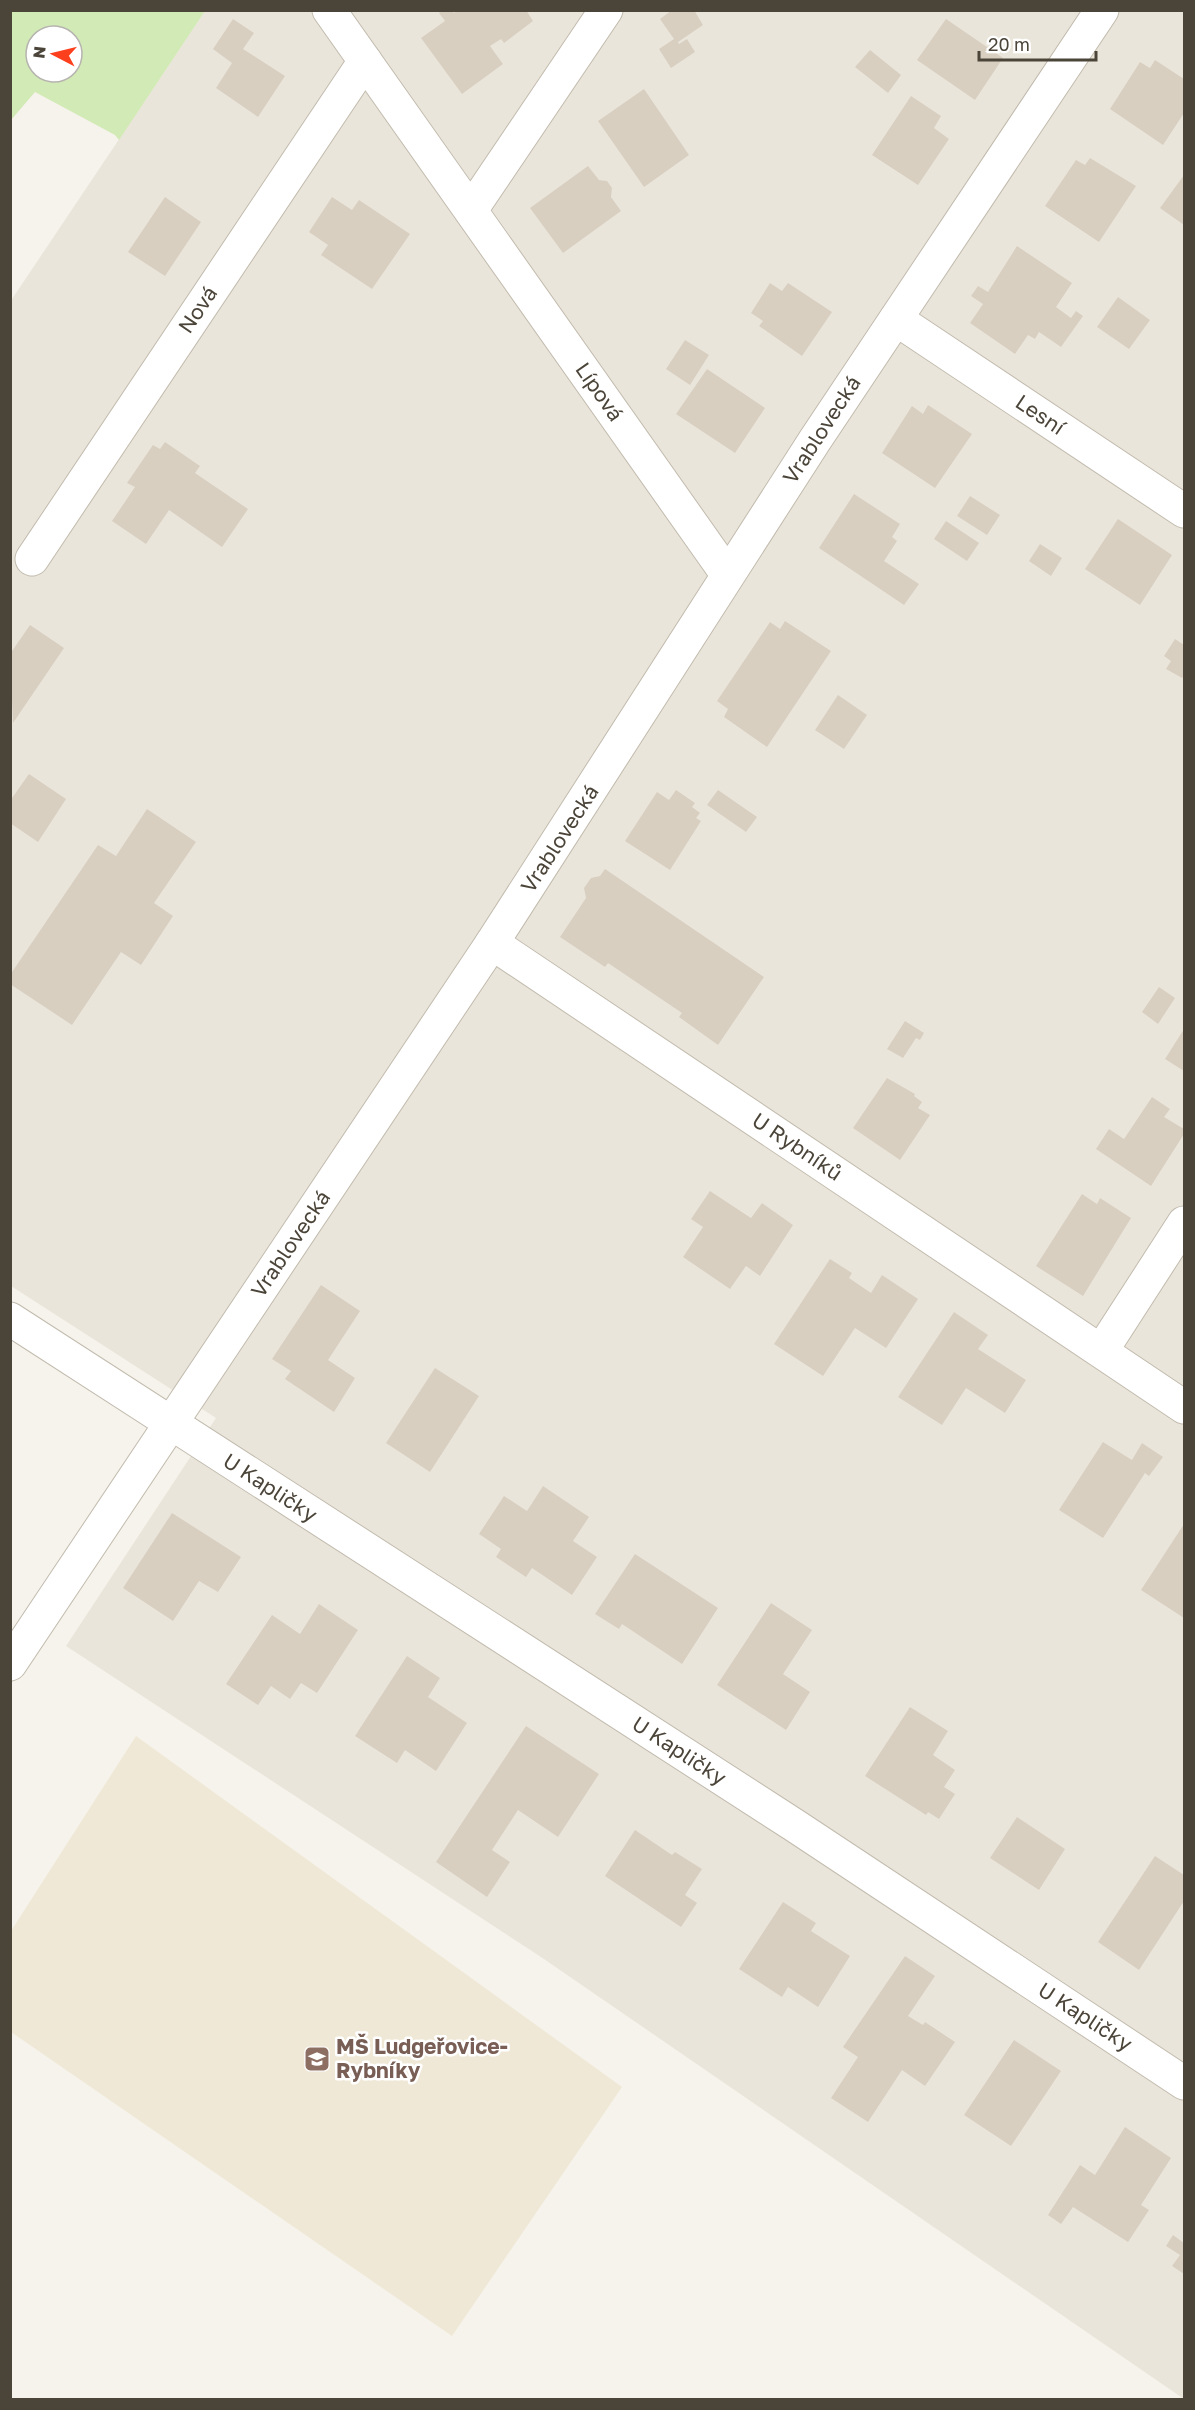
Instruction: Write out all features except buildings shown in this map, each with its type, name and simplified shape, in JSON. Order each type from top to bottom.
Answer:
[{"type":"street","name":"Lípová","points":[[329,10],[727,574]]},
{"type":"street","points":[[471,210],[606,10]]},
{"type":"street","name":"Vrablovecká","points":[[10,1664],[492,944],[618,750],[727,574],[1102,10]]},
{"type":"street","name":"Nová","points":[[32,559],[364,61]]},
{"type":"street","name":"Lesní","points":[[896,319],[1185,511]]},
{"type":"street","name":"U Rybníků","points":[[492,944],[1185,1407]]},
{"type":"street","points":[[1102,1350],[1185,1223]]},
{"type":"street","name":"U Kapličky","points":[[10,1319],[783,1818],[1185,2083]]},
{"type":"shaded area","points":[[205,11],[1184,11],[1184,2399],[541,1957],[66,1646],[216,1418],[11,1286],[10,302]]},
{"type":"shaded area","name":"MŠ Ludgeřovice- Rybníky","points":[[136,1736],[622,2087],[452,2336],[11,2032],[11,1931]]},
{"type":"green space","points":[[11,10],[205,10],[119,140],[115,135],[35,92],[11,120]]},
{"type":"place","name":"MŠ Ludgeřovice- Rybníky","points":[[317,2059]]}]
